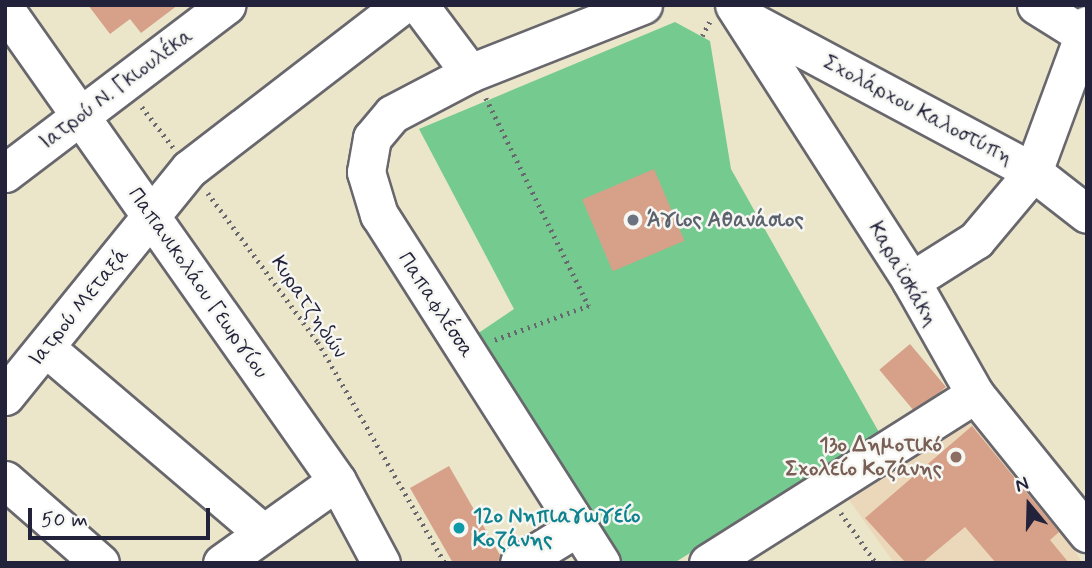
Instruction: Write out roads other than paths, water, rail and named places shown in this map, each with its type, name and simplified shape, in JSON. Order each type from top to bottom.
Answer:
[{"type":"street","name":"Ιατρού N. Γκιουλέκα","points":[[5,173],[226,5]]},
{"type":"street","name":"Ιατρού Μεταξά","points":[[5,396],[47,348],[189,169],[402,5]]},
{"type":"street","points":[[419,5],[479,87]]},
{"type":"street","name":"Παπαφλέσσα","points":[[601,563],[379,215],[366,172],[372,138],[392,114],[479,87],[643,5]]},
{"type":"street","points":[[911,281],[976,240],[1033,172],[1085,32],[1036,5]]},
{"type":"street","name":"Παπανικολάου Γεωργίου","points":[[5,9],[337,481],[381,563]]},
{"type":"street","name":"Σχολάρχου Καλοστύπη","points":[[738,11],[1033,172],[1087,214]]},
{"type":"street","name":"Καραϊσκάκη","points":[[738,11],[911,281],[975,394],[1085,523]]},
{"type":"street","points":[[787,84],[831,63]]},
{"type":"street","points":[[47,348],[261,531]]},
{"type":"street","points":[[708,563],[975,394]]},
{"type":"street","points":[[5,480],[100,563]]},
{"type":"street","points":[[222,563],[261,531],[337,481]]},
{"type":"street","points":[[519,563],[578,527]]},
{"type":"place","name":"Άγιος Αθανάσιος","points":[[633,220]]},
{"type":"place","name":"13ο Δημοτικό Σχολείο Κοζάνης","points":[[956,457]]},
{"type":"place","name":"12ο Νηπιαγωγείο Κοζάνης","points":[[459,528]]}]
